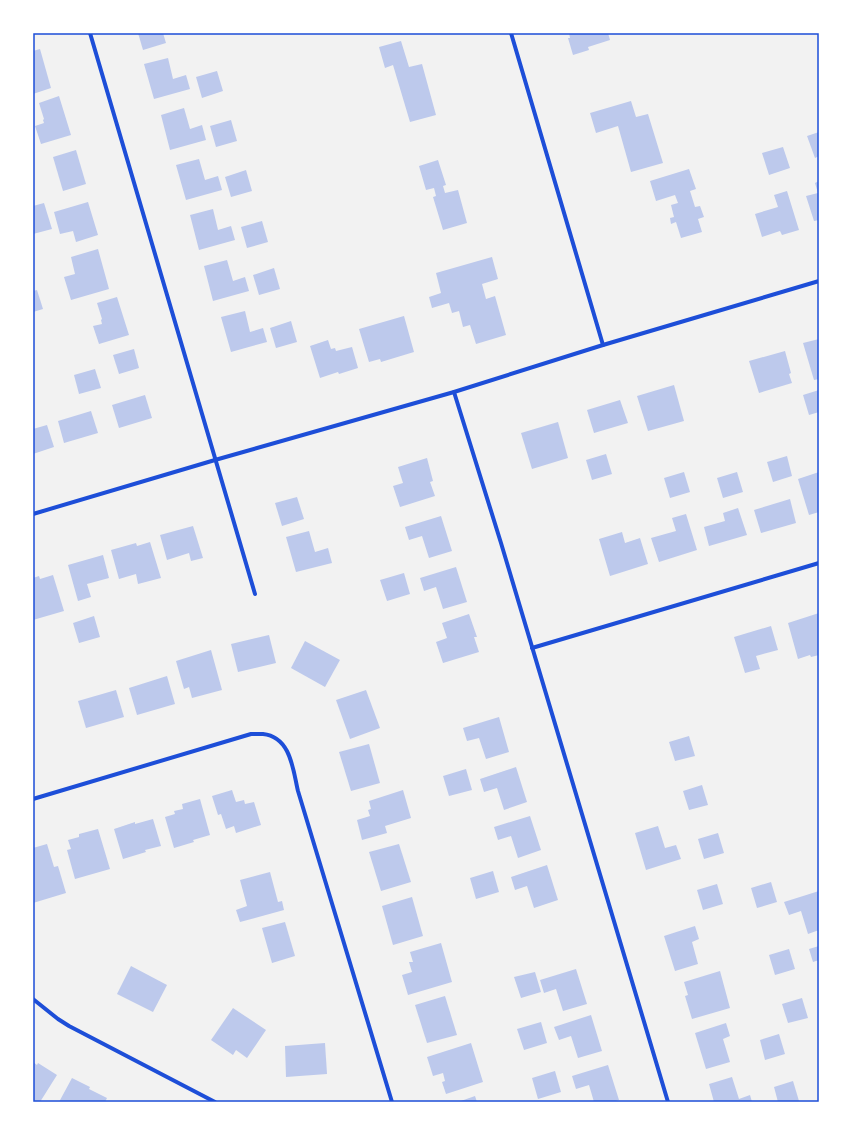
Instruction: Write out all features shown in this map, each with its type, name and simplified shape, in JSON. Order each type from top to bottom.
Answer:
[{"type":"street","points":[[90,33],[255,594]]},
{"type":"street","points":[[511,33],[603,345]]},
{"type":"street","points":[[33,514],[215,460],[454,392],[603,345],[819,281]]},
{"type":"street","points":[[454,392],[499,536],[668,1102]]},
{"type":"street","points":[[532,648],[819,563]]},
{"type":"street","points":[[33,799],[251,734],[264,734],[277,739],[285,747],[290,756],[298,791],[392,1102]]},
{"type":"street","points":[[33,998],[58,1019],[69,1026],[215,1102]]},
{"type":"building","points":[[138,33],[163,33],[166,43],[143,50]]},
{"type":"building","points":[[569,33],[608,33],[610,40],[588,47],[589,50],[573,55],[568,38],[570,38]]},
{"type":"building","points":[[401,41],[409,67],[422,64],[436,115],[410,122],[393,65],[385,68],[379,47]]},
{"type":"building","points":[[40,49],[51,88],[33,94],[33,51]]},
{"type":"building","points":[[168,58],[173,79],[186,75],[190,89],[154,99],[144,64]]},
{"type":"building","points":[[217,71],[223,91],[202,98],[196,77]]},
{"type":"building","points":[[59,96],[71,135],[41,144],[35,126],[44,123],[39,103]]},
{"type":"building","points":[[631,101],[636,117],[648,114],[663,163],[631,172],[618,126],[596,133],[590,113]]},
{"type":"building","points":[[184,108],[190,129],[202,125],[206,140],[170,150],[161,115]]},
{"type":"building","points":[[231,120],[237,141],[216,147],[210,126]]},
{"type":"building","points":[[819,132],[819,156],[815,158],[807,136]]},
{"type":"building","points":[[783,147],[790,168],[769,175],[762,153]]},
{"type":"building","points":[[76,150],[86,184],[63,191],[53,157]]},
{"type":"building","points":[[199,159],[205,180],[218,176],[222,190],[186,200],[176,165]]},
{"type":"building","points":[[438,160],[446,185],[443,186],[445,193],[458,190],[467,223],[443,230],[433,197],[436,196],[434,188],[426,190],[419,166]]},
{"type":"building","points":[[689,169],[696,189],[690,191],[695,207],[700,206],[704,217],[698,219],[702,232],[681,238],[676,222],[671,224],[670,218],[674,217],[671,205],[678,203],[675,195],[656,201],[650,181]]},
{"type":"building","points":[[246,170],[252,191],[231,197],[225,177]]},
{"type":"building","points":[[819,181],[819,220],[814,221],[806,196],[818,193],[815,183]]},
{"type":"building","points":[[787,191],[799,230],[782,235],[780,231],[762,237],[755,214],[778,207],[774,195]]},
{"type":"building","points":[[88,202],[98,235],[76,242],[73,231],[60,234],[54,212]]},
{"type":"building","points":[[44,203],[52,229],[33,234],[33,206]]},
{"type":"building","points":[[213,209],[218,230],[231,226],[235,240],[199,250],[190,215]]},
{"type":"building","points":[[262,221],[268,242],[247,248],[241,227]]},
{"type":"building","points":[[98,249],[109,289],[71,300],[64,277],[75,274],[71,257]]},
{"type":"building","points":[[492,257],[498,279],[482,284],[486,299],[495,296],[506,335],[476,344],[470,325],[463,327],[459,311],[452,313],[449,303],[432,308],[429,297],[441,293],[436,273]]},
{"type":"building","points":[[227,260],[233,281],[245,277],[249,291],[213,301],[204,266]]},
{"type":"building","points":[[274,268],[280,289],[259,295],[253,275]]},
{"type":"building","points":[[37,290],[43,309],[33,312],[33,291]]},
{"type":"building","points":[[117,297],[129,335],[99,344],[93,326],[102,324],[97,303]]},
{"type":"building","points":[[245,311],[250,332],[263,328],[267,342],[231,352],[221,317]]},
{"type":"building","points":[[404,316],[414,352],[381,362],[380,359],[369,362],[359,329]]},
{"type":"building","points":[[291,321],[297,342],[276,348],[270,328]]},
{"type":"building","points":[[819,339],[819,379],[814,380],[803,343]]},
{"type":"building","points":[[328,340],[331,349],[335,348],[336,351],[352,347],[358,368],[339,374],[338,372],[320,378],[310,346]]},
{"type":"building","points":[[134,349],[139,368],[119,374],[113,355]]},
{"type":"building","points":[[785,351],[792,383],[759,393],[749,361]]},
{"type":"building","points":[[95,369],[101,388],[79,394],[74,375]]},
{"type":"building","points":[[674,385],[684,421],[648,431],[637,396]]},
{"type":"building","points":[[819,390],[819,412],[809,415],[803,395]]},
{"type":"building","points":[[145,395],[152,418],[119,428],[112,405]]},
{"type":"building","points":[[620,400],[628,423],[594,433],[587,410]]},
{"type":"building","points":[[91,411],[98,433],[64,443],[58,421]]},
{"type":"building","points":[[558,422],[568,458],[532,469],[521,433]]},
{"type":"building","points":[[47,425],[54,447],[33,454],[33,429]]},
{"type":"building","points":[[606,454],[612,474],[592,480],[586,460]]},
{"type":"building","points":[[787,456],[792,476],[773,482],[767,462]]},
{"type":"building","points":[[427,458],[433,481],[430,482],[435,496],[400,507],[393,486],[403,483],[398,467]]},
{"type":"building","points":[[684,472],[690,492],[670,498],[664,478]]},
{"type":"building","points":[[737,472],[743,492],[723,498],[717,478]]},
{"type":"building","points":[[819,472],[819,512],[809,515],[798,479]]},
{"type":"building","points":[[297,497],[304,519],[282,526],[275,503]]},
{"type":"building","points":[[790,499],[796,523],[761,533],[754,510]]},
{"type":"building","points":[[738,508],[747,535],[709,546],[704,527],[725,521],[723,513]]},
{"type":"building","points":[[686,514],[697,550],[659,562],[651,538],[676,531],[672,518]]},
{"type":"building","points":[[441,516],[452,551],[429,558],[422,536],[409,540],[405,527]]},
{"type":"building","points":[[193,526],[203,558],[191,561],[189,553],[167,560],[160,535]]},
{"type":"building","points":[[309,531],[315,552],[328,548],[332,563],[296,572],[286,537]]},
{"type":"building","points":[[622,532],[625,543],[640,538],[648,564],[610,576],[599,539]]},
{"type":"building","points":[[150,542],[161,578],[138,584],[136,574],[119,579],[111,550],[136,543],[137,546]]},
{"type":"building","points":[[103,555],[109,578],[87,584],[91,597],[78,601],[68,565]]},
{"type":"building","points":[[456,567],[467,602],[443,609],[436,587],[424,591],[420,578]]},
{"type":"building","points":[[404,573],[410,594],[387,601],[380,580]]},
{"type":"building","points":[[53,575],[64,611],[33,620],[33,578],[39,576],[40,579]]},
{"type":"building","points":[[819,613],[819,655],[811,657],[810,655],[798,659],[788,623]]},
{"type":"building","points":[[469,614],[477,637],[474,637],[479,652],[443,663],[436,642],[447,638],[442,623]]},
{"type":"building","points":[[94,616],[100,637],[79,643],[73,623]]},
{"type":"building","points":[[771,626],[778,650],[756,656],[760,669],[745,673],[734,637]]},
{"type":"building","points":[[269,635],[276,663],[238,672],[231,644]]},
{"type":"building","points":[[305,641],[340,660],[325,687],[291,668]]},
{"type":"building","points":[[211,650],[222,690],[192,698],[189,687],[184,689],[176,661]]},
{"type":"building","points":[[167,676],[175,704],[137,715],[129,688]]},
{"type":"building","points":[[116,690],[124,717],[86,728],[78,701]]},
{"type":"building","points":[[366,690],[380,728],[350,739],[336,700]]},
{"type":"building","points":[[499,717],[509,752],[486,759],[479,738],[467,741],[463,728]]},
{"type":"building","points":[[689,736],[695,756],[675,761],[669,742]]},
{"type":"building","points":[[369,744],[380,783],[351,791],[339,752]]},
{"type":"building","points":[[516,767],[527,802],[504,810],[497,788],[484,792],[480,779]]},
{"type":"building","points":[[466,769],[472,790],[449,796],[443,776]]},
{"type":"building","points":[[702,785],[708,805],[689,810],[683,791]]},
{"type":"building","points":[[232,790],[236,802],[244,800],[245,804],[254,802],[261,825],[236,833],[234,826],[226,829],[221,814],[218,815],[212,796]]},
{"type":"building","points":[[403,790],[411,818],[385,826],[387,833],[362,840],[357,820],[370,816],[368,810],[371,809],[369,801]]},
{"type":"building","points":[[200,799],[210,835],[174,848],[165,817],[175,814],[174,811],[183,809],[182,804]]},
{"type":"building","points":[[530,816],[541,850],[518,858],[511,836],[498,840],[494,827]]},
{"type":"building","points":[[153,819],[161,846],[145,850],[146,852],[123,859],[114,829],[135,822],[135,824]]},
{"type":"building","points":[[658,826],[665,848],[676,845],[681,859],[646,870],[635,833]]},
{"type":"building","points":[[98,829],[110,869],[75,879],[67,850],[71,849],[68,840],[79,837],[79,834]]},
{"type":"building","points":[[718,833],[724,853],[704,859],[698,839]]},
{"type":"building","points":[[47,844],[54,867],[58,866],[66,893],[33,903],[33,848]]},
{"type":"building","points":[[399,844],[411,882],[381,891],[369,852]]},
{"type":"building","points":[[547,865],[558,900],[534,908],[527,886],[515,890],[511,877]]},
{"type":"building","points":[[493,871],[499,892],[476,899],[470,878]]},
{"type":"building","points":[[270,872],[278,902],[282,901],[284,910],[240,922],[236,910],[247,906],[240,880]]},
{"type":"building","points":[[771,882],[777,902],[757,908],[751,888]]},
{"type":"building","points":[[717,884],[723,904],[703,910],[697,890]]},
{"type":"building","points":[[819,891],[819,930],[808,934],[801,911],[789,915],[784,902]]},
{"type":"building","points":[[412,897],[423,936],[393,945],[382,906]]},
{"type":"building","points":[[285,922],[295,956],[272,963],[262,928]]},
{"type":"building","points":[[695,926],[699,939],[692,942],[698,964],[675,971],[664,936]]},
{"type":"building","points":[[441,943],[452,982],[408,995],[402,975],[412,972],[409,962],[413,962],[410,952]]},
{"type":"building","points":[[819,946],[819,960],[813,962],[809,949]]},
{"type":"building","points":[[789,949],[795,969],[775,975],[769,955]]},
{"type":"building","points":[[131,966],[167,985],[153,1012],[117,994]]},
{"type":"building","points":[[576,969],[587,1004],[563,1011],[556,989],[544,993],[540,980]]},
{"type":"building","points":[[720,971],[730,1008],[692,1019],[685,996],[688,995],[684,982]]},
{"type":"building","points":[[535,972],[541,992],[521,998],[514,977]]},
{"type":"building","points":[[445,996],[457,1035],[427,1043],[415,1005]]},
{"type":"building","points":[[802,998],[808,1018],[788,1023],[782,1004]]},
{"type":"building","points":[[233,1008],[266,1030],[247,1058],[236,1050],[233,1055],[211,1040]]},
{"type":"building","points":[[591,1015],[602,1051],[578,1058],[571,1036],[559,1040],[554,1027]]},
{"type":"building","points":[[541,1022],[547,1043],[524,1050],[517,1029]]},
{"type":"building","points":[[726,1023],[730,1036],[723,1039],[730,1062],[706,1069],[695,1033]]},
{"type":"building","points":[[779,1034],[785,1054],[765,1060],[760,1040]]},
{"type":"building","points":[[325,1043],[327,1074],[286,1077],[285,1046]]},
{"type":"building","points":[[471,1043],[483,1082],[446,1094],[442,1082],[445,1081],[443,1073],[433,1076],[427,1057]]},
{"type":"building","points":[[33,1062],[37,1065],[38,1063],[57,1075],[40,1102],[33,1102]]},
{"type":"building","points":[[608,1065],[619,1100],[612,1102],[594,1102],[589,1085],[576,1089],[572,1076]]},
{"type":"building","points":[[555,1071],[561,1092],[538,1099],[532,1078]]},
{"type":"building","points":[[732,1077],[739,1099],[750,1095],[752,1102],[714,1102],[709,1084]]},
{"type":"building","points":[[72,1078],[107,1098],[105,1102],[59,1102]]},
{"type":"building","points":[[793,1081],[799,1101],[778,1102],[774,1087]]},
{"type":"building","points":[[475,1096],[477,1102],[458,1102]]}]
